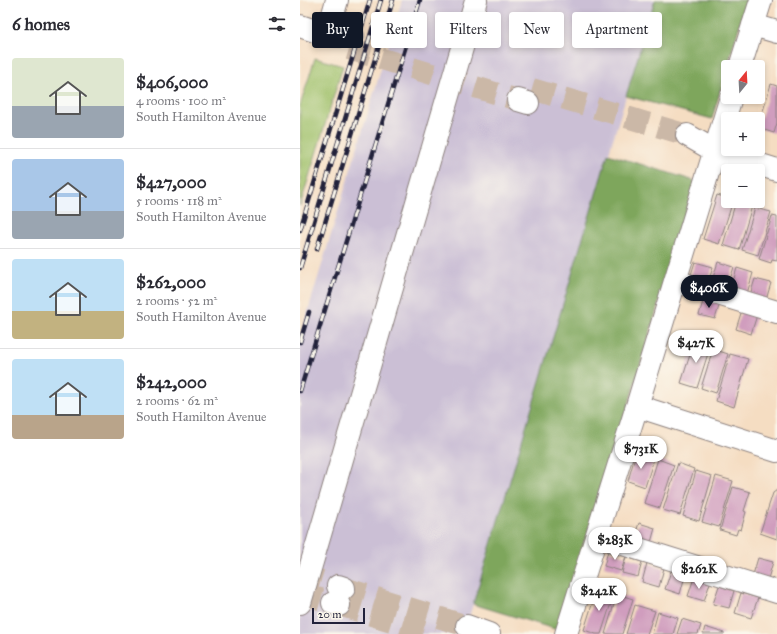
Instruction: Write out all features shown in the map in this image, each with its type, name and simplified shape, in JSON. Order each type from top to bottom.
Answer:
[{"type":"street","points":[[334,12],[337,0]]},
{"type":"street","points":[[300,603],[476,0]]},
{"type":"street","points":[[742,60],[761,0]]},
{"type":"street","points":[[753,25],[777,32]]},
{"type":"street","points":[[300,26],[312,30]]},
{"type":"street","points":[[566,634],[729,104]]},
{"type":"street","points":[[685,142],[777,170]]},
{"type":"street","points":[[675,281],[777,312]]},
{"type":"street","points":[[637,406],[777,451]]},
{"type":"street","points":[[597,536],[777,592]]},
{"type":"street","points":[[467,626],[489,634]]},
{"type":"shaded area","points":[[402,0],[655,0],[651,12],[572,12],[572,48],[641,48],[464,634],[300,634],[300,337],[387,48],[427,48],[427,12],[398,12]]},
{"type":"green space","points":[[655,0],[747,0],[729,60],[721,60],[721,88],[712,119],[626,96],[640,48],[662,48],[662,12],[651,12]]},
{"type":"green space","points":[[315,58],[343,66],[300,206],[300,106]]},
{"type":"green space","points":[[608,154],[695,181],[561,631],[473,604]]},
{"type":"building","points":[[771,84],[777,86],[777,123],[774,133],[765,130],[765,112],[763,112]]},
{"type":"building","points":[[717,195],[721,196],[721,208],[731,208],[719,244],[703,239]]},
{"type":"building","points":[[734,208],[751,208],[739,250],[723,245]]},
{"type":"building","points":[[755,208],[771,212],[758,255],[742,250]]},
{"type":"building","points":[[772,216],[777,217],[777,261],[772,260],[771,263],[759,259]]},
{"type":"building","points":[[695,262],[713,267],[708,283],[690,278]]},
{"type":"building","points":[[718,262],[734,267],[727,289],[711,284]]},
{"type":"building","points":[[737,268],[753,273],[746,297],[730,292]]},
{"type":"building","points":[[755,279],[771,283],[766,300],[750,295]]},
{"type":"building","points":[[704,298],[720,303],[715,319],[699,315]]},
{"type":"building","points":[[742,310],[757,315],[751,334],[736,329]]},
{"type":"building","points":[[695,339],[711,344],[697,388],[681,383]]},
{"type":"building","points":[[713,349],[728,354],[716,393],[701,388]]},
{"type":"building","points":[[730,354],[748,359],[734,407],[716,401]]},
{"type":"building","points":[[636,453],[654,459],[645,487],[628,481]]},
{"type":"building","points":[[658,459],[674,465],[660,508],[644,503]]},
{"type":"building","points":[[678,463],[694,469],[680,515],[663,510]]},
{"type":"building","points":[[696,471],[712,476],[699,521],[683,516]]},
{"type":"building","points":[[716,476],[733,481],[719,527],[702,522]]},
{"type":"building","points":[[733,487],[750,492],[744,511],[746,512],[741,530],[738,529],[736,535],[720,530]]},
{"type":"building","points":[[777,490],[777,539],[760,533],[773,493]]},
{"type":"building","points":[[639,523],[655,528],[650,546],[633,541]]},
{"type":"building","points":[[608,551],[626,556],[621,571],[604,566]]},
{"type":"building","points":[[626,557],[642,562],[638,577],[622,573]]},
{"type":"building","points":[[758,558],[773,562],[767,582],[752,578]]},
{"type":"building","points":[[647,563],[664,568],[659,587],[642,582]]},
{"type":"building","points":[[671,571],[685,576],[680,594],[665,589]]},
{"type":"building","points":[[694,578],[710,583],[704,601],[688,596]]},
{"type":"building","points":[[719,586],[734,591],[729,608],[713,604]]},
{"type":"building","points":[[597,589],[614,594],[601,634],[584,630]]},
{"type":"building","points":[[741,593],[758,598],[751,618],[735,613]]},
{"type":"building","points":[[617,594],[633,599],[622,634],[605,634]]},
{"type":"building","points":[[635,605],[655,611],[647,634],[626,634]]},
{"type":"building","points":[[658,612],[678,618],[673,634],[652,634]]},
{"type":"building","points":[[682,619],[701,625],[698,634],[677,634]]},
{"type":"building","points":[[705,627],[724,633],[724,634],[703,634]]},
{"type":"tunnel","points":[[349,49],[518,100]]},
{"type":"tunnel","points":[[532,89],[687,135]]},
{"type":"tunnel","points":[[300,574],[338,586]]},
{"type":"tunnel","points":[[344,588],[467,626]]},
{"type":"tunnel","points":[[300,593],[333,603]]},
{"type":"tunnel","points":[[339,605],[434,634]]},
{"type":"railway","points":[[300,230],[370,0]]},
{"type":"railway","points":[[300,268],[381,0]]},
{"type":"railway","points":[[317,249],[393,0]]},
{"type":"railway","points":[[300,391],[420,0]]},
{"type":"railway","points":[[300,342],[309,312]]}]
